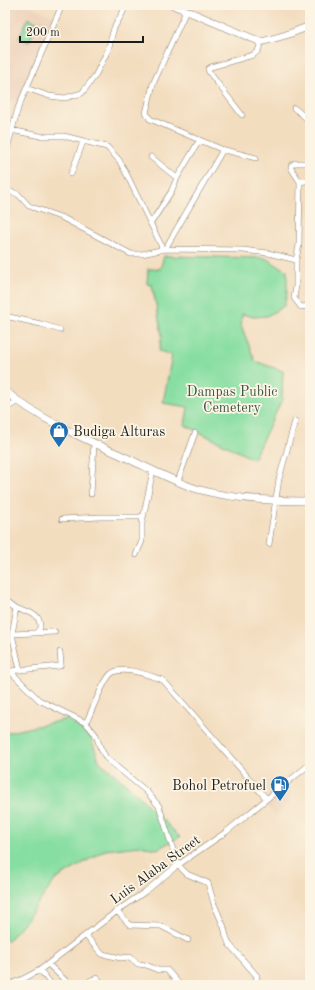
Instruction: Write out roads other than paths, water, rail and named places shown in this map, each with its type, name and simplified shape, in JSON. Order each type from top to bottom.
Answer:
[{"type":"main road","points":[[173,5],[184,8],[261,42],[310,26]]},
{"type":"main road","points":[[5,391],[18,401],[63,429],[152,470],[197,488],[238,497],[275,501],[310,500]]},
{"type":"street","points":[[5,156],[18,108],[62,5]]},
{"type":"street","points":[[26,88],[48,96],[65,98],[82,93],[94,76],[108,50],[114,28],[123,12],[125,5]]},
{"type":"street","points":[[184,8],[153,84],[146,113],[150,119],[199,141],[221,149],[256,158]]},
{"type":"street","points":[[242,114],[208,69],[253,55],[258,51],[261,42]]},
{"type":"street","points":[[294,108],[310,121]]},
{"type":"street","points":[[11,130],[40,136],[64,136],[107,147],[126,173],[163,249]]},
{"type":"street","points":[[151,222],[171,192],[177,178],[199,141]]},
{"type":"street","points":[[71,174],[83,142]]},
{"type":"street","points":[[163,249],[221,149]]},
{"type":"street","points":[[151,157],[177,178]]},
{"type":"street","points":[[310,163],[295,163],[290,168],[300,182],[299,246],[296,254],[296,286],[294,298],[301,307],[310,306]]},
{"type":"street","points":[[300,182],[310,180],[310,172]]},
{"type":"street","points":[[5,190],[18,194],[29,206],[63,218],[131,254],[142,254],[163,249],[243,250],[268,253],[296,260]]},
{"type":"street","points":[[5,316],[60,330]]},
{"type":"street","points":[[5,409],[18,401]]},
{"type":"street","points":[[269,544],[279,480],[295,421]]},
{"type":"street","points":[[178,481],[195,433]]},
{"type":"street","points":[[91,494],[94,443]]},
{"type":"street","points":[[136,555],[142,541],[144,515],[152,470]]},
{"type":"street","points":[[62,519],[140,517],[144,515]]},
{"type":"street","points":[[5,598],[17,607],[38,617],[40,621],[40,628],[37,632]]},
{"type":"street","points":[[17,607],[12,634],[20,670]]},
{"type":"street","points":[[12,634],[55,632]]},
{"type":"street","points":[[8,671],[60,666],[60,652]]},
{"type":"street","points":[[8,671],[39,700],[86,723],[96,735],[106,758],[146,791],[159,806],[178,865],[187,874],[208,882],[214,904],[228,940],[257,976],[255,985]]},
{"type":"street","points":[[86,723],[106,679],[111,673],[118,671],[130,671],[146,674],[163,680],[266,798]]},
{"type":"street","name":"Luis Alaba Street","points":[[8,985],[40,970],[117,911],[146,891],[178,865],[226,832],[266,798],[310,764]]},
{"type":"street","points":[[117,911],[130,925],[161,926],[188,940]]},
{"type":"street","points":[[86,936],[102,954],[121,958],[128,957],[138,964],[146,965],[158,970],[167,970],[180,985]]},
{"type":"street","points":[[48,964],[70,985]]},
{"type":"street","points":[[40,970],[52,985]]},
{"type":"street","points":[[85,985],[91,980],[97,978],[104,985]]},
{"type":"place","name":"Budiga Alturas","points":[[59,448]]},
{"type":"place","name":"Bohol Petrofuel","points":[[280,802]]},
{"type":"park label","name":"Dampas Public Cemetery","points":[[232,400]]}]
